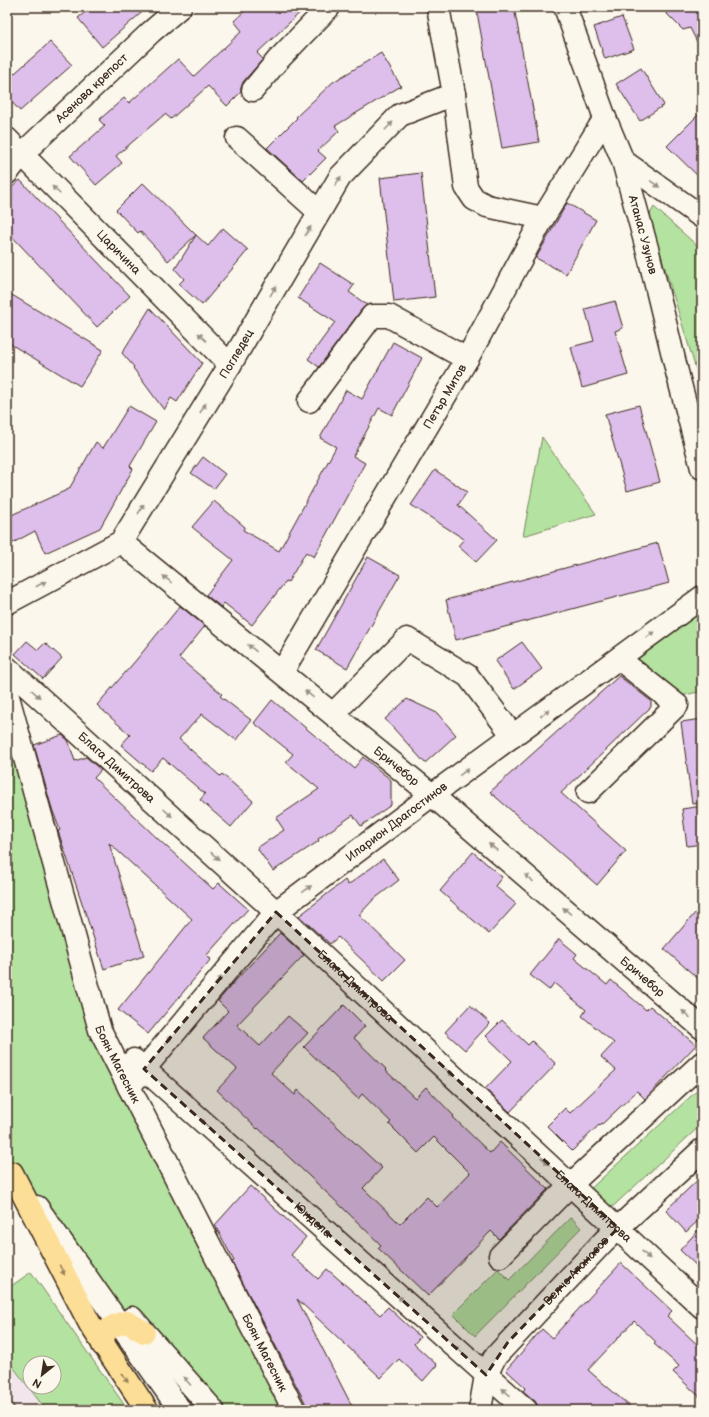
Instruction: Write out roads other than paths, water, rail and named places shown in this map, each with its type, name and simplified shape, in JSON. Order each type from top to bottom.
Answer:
[{"type":"main road","points":[[9,1170],[90,1324],[146,1410]]},
{"type":"main road","points":[[103,1345],[104,1335],[119,1323],[127,1322],[144,1332]]},
{"type":"street","name":"Асенова крепост","points":[[7,173],[14,147],[180,7]]},
{"type":"street","points":[[253,90],[277,61],[329,7]]},
{"type":"street","points":[[438,7],[454,94],[466,188],[474,199],[487,206],[543,218]]},
{"type":"street","name":"Атанас Узунов","points":[[565,7],[605,118],[623,161],[648,252],[675,365],[702,468]]},
{"type":"street","name":"Погледец","points":[[122,542],[340,178],[400,115],[454,94]]},
{"type":"street","name":"Петър Митов","points":[[282,672],[467,359],[543,218],[605,118]]},
{"type":"street","points":[[237,138],[319,212]]},
{"type":"street","name":"Царичина","points":[[14,147],[230,364]]},
{"type":"street","points":[[623,161],[702,217]]},
{"type":"street","points":[[309,401],[372,316],[389,316],[467,359]]},
{"type":"street","points":[[7,603],[122,542]]},
{"type":"street","name":"Бричебор","points":[[122,542],[432,795],[702,1028]]},
{"type":"street","name":"Иларион Драгостинов","points":[[129,1087],[276,912],[432,795],[702,598]]},
{"type":"street","points":[[333,714],[408,639],[468,676],[513,736]]},
{"type":"street","points":[[588,792],[677,705],[619,658]]},
{"type":"street","name":"Блага Димитрова","points":[[7,668],[276,912],[702,1306]]},
{"type":"street","name":"Боян Магесник","points":[[7,693],[100,1030],[294,1410]]},
{"type":"street","name":"Юндола","points":[[100,1030],[526,1410]]},
{"type":"street","points":[[500,1256],[570,1184],[702,1063]]},
{"type":"street","name":"Велчо Атанасов","points":[[480,1410],[486,1375],[495,1357],[618,1228],[702,1150]]},
{"type":"street","points":[[9,1170],[49,1224],[180,1410]]},
{"type":"street","points":[[49,1224],[213,1410]]},
{"type":"railway","points":[[7,1400],[14,1410]]}]
